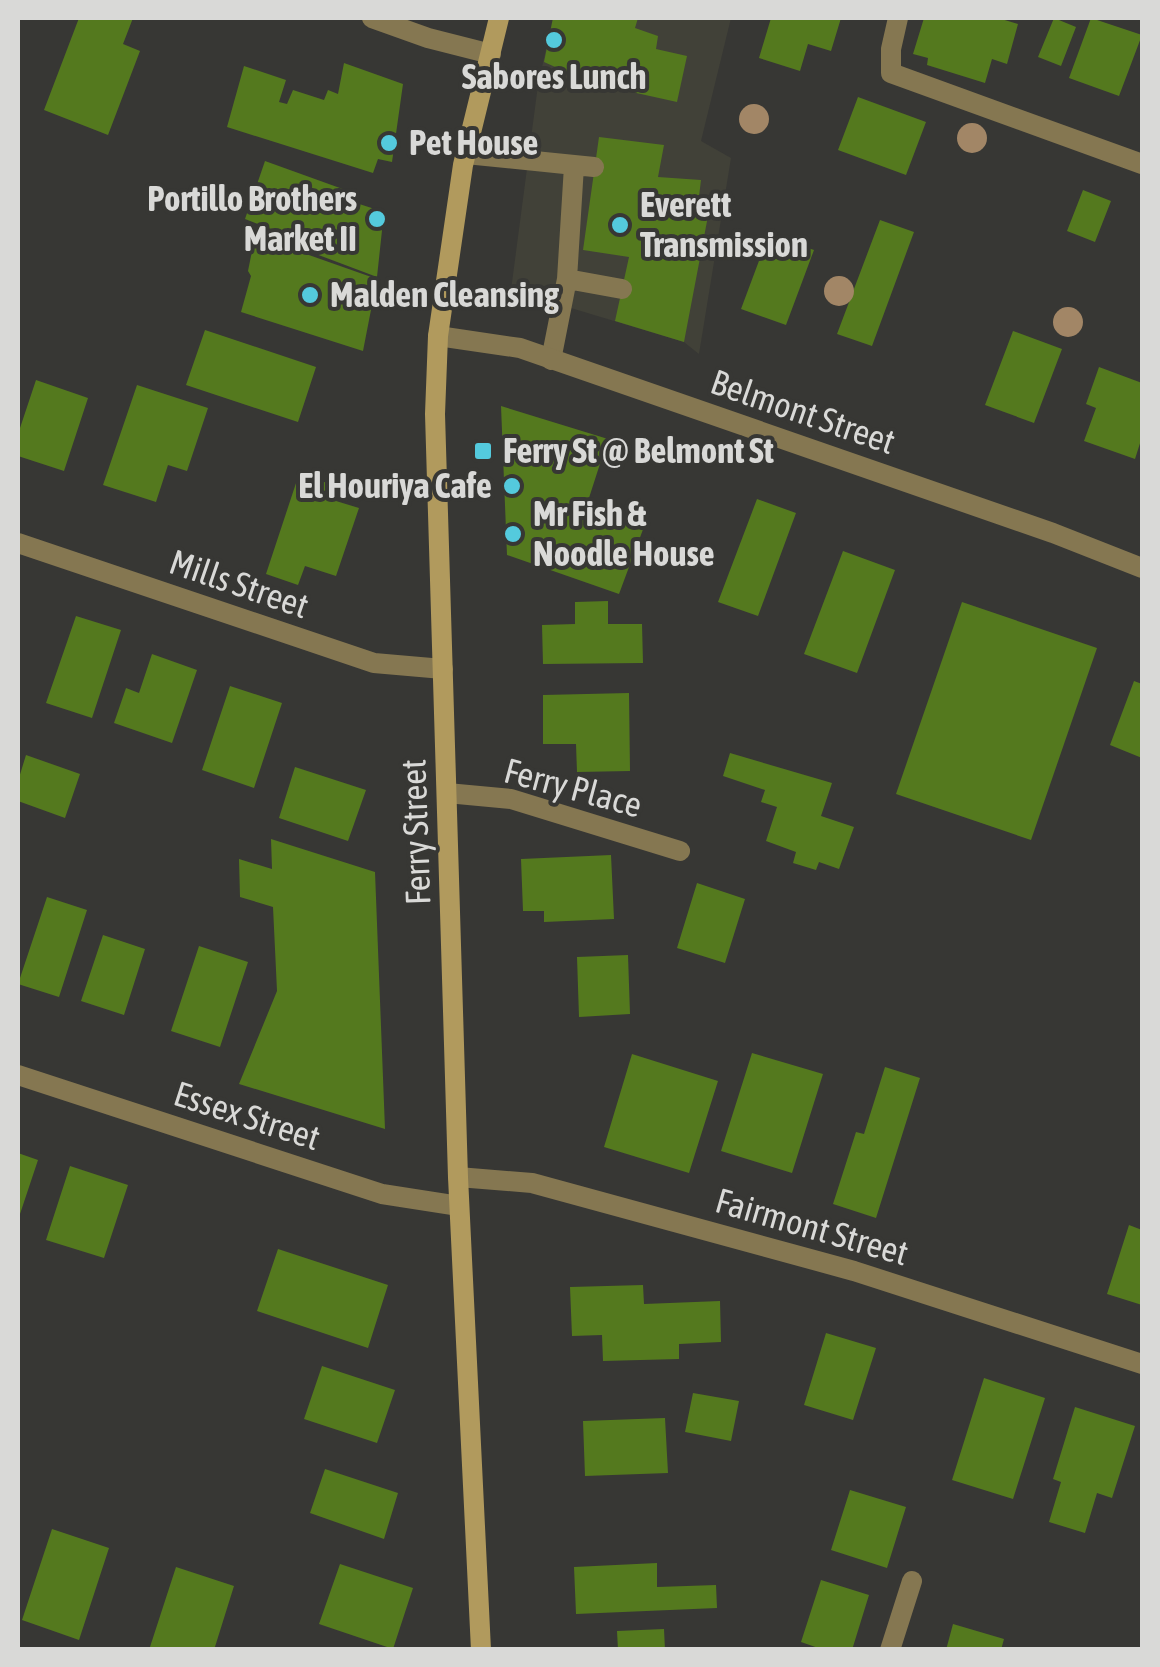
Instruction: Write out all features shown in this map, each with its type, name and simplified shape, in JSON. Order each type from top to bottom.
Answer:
[{"type":"main road","name":"Ferry Street","points":[[481,1650],[459,1206],[435,479],[438,336],[466,154],[499,18]]},
{"type":"street","points":[[372,18],[490,54]]},
{"type":"street","points":[[898,18],[891,73],[1142,164]]},
{"type":"street","points":[[466,154],[584,166],[551,360]]},
{"type":"street","points":[[566,280],[622,289]]},
{"type":"street","name":"Belmont Street","points":[[438,336],[498,342],[1053,533],[1142,568]]},
{"type":"street","name":"Mills Street","points":[[18,542],[374,664],[443,669]]},
{"type":"street","name":"Ferry Place","points":[[448,793],[511,800],[680,851]]},
{"type":"street","name":"Essex Street","points":[[18,1075],[382,1194],[459,1206]]},
{"type":"street","name":"Fairmont Street","points":[[458,1177],[532,1183],[854,1271],[1142,1364]]},
{"type":"street","points":[[890,1650],[912,1580]]},
{"type":"shaded area","name":"Everett Transmission","points":[[553,18],[731,18],[701,141],[731,158],[699,354],[684,342],[511,290],[538,85]]},
{"type":"building","points":[[79,18],[133,18],[123,44],[140,51],[108,135],[44,110]]},
{"type":"building","points":[[553,18],[638,18],[635,28],[658,36],[656,49],[687,56],[677,102],[591,83],[544,62]]},
{"type":"building","points":[[771,18],[841,18],[831,51],[808,44],[800,71],[759,58]]},
{"type":"building","points":[[924,18],[998,18],[1018,24],[1007,64],[992,59],[985,83],[927,65],[928,58],[913,54]]},
{"type":"building","points":[[1054,18],[1076,27],[1061,66],[1038,57]]},
{"type":"building","points":[[1091,18],[1142,35],[1119,96],[1069,78]]},
{"type":"building","points":[[344,63],[403,84],[392,162],[378,159],[373,173],[227,127],[244,66],[286,80],[279,102],[287,104],[293,90],[324,100],[328,90],[338,94]]},
{"type":"building","points":[[858,97],[926,122],[906,175],[838,150]]},
{"type":"building","points":[[599,137],[664,145],[658,177],[701,180],[697,213],[708,216],[684,342],[615,321],[629,257],[583,250]]},
{"type":"building","points":[[265,161],[351,192],[350,201],[384,212],[377,277],[292,245],[294,238],[245,219]]},
{"type":"building","points":[[1083,190],[1111,201],[1095,242],[1067,231]]},
{"type":"building","points":[[880,220],[914,232],[872,346],[837,334]]},
{"type":"building","points":[[769,234],[814,250],[786,325],[741,309]]},
{"type":"building","name":"Malden Cleansing","points":[[255,236],[377,279],[363,351],[241,312],[251,276],[248,271]]},
{"type":"building","points":[[205,330],[316,367],[298,422],[186,385]]},
{"type":"building","points":[[1013,331],[1062,349],[1034,423],[985,405]]},
{"type":"building","points":[[1099,367],[1142,383],[1142,437],[1135,459],[1084,441],[1096,408],[1086,404]]},
{"type":"building","points":[[36,380],[88,398],[64,471],[18,456],[18,434]]},
{"type":"building","points":[[137,385],[208,408],[187,471],[168,465],[156,502],[103,485]]},
{"type":"building","points":[[501,406],[608,439],[588,501],[645,524],[619,594],[507,555]]},
{"type":"building","points":[[299,474],[340,487],[336,501],[359,508],[336,576],[305,566],[298,585],[266,574]]},
{"type":"building","points":[[757,499],[796,513],[758,616],[718,602]]},
{"type":"building","points":[[843,551],[895,570],[857,673],[804,654]]},
{"type":"building","points":[[608,601],[608,624],[642,624],[643,663],[543,664],[542,625],[575,624],[575,602]]},
{"type":"building","points":[[962,602],[1097,648],[1031,840],[896,794]]},
{"type":"building","points":[[76,616],[121,630],[92,718],[46,703]]},
{"type":"building","points":[[152,654],[197,670],[172,743],[114,723],[126,688],[139,693]]},
{"type":"building","points":[[1134,681],[1142,684],[1142,758],[1110,745]]},
{"type":"building","points":[[230,686],[282,703],[254,788],[202,770]]},
{"type":"building","points":[[629,693],[630,771],[577,772],[576,744],[543,744],[543,695]]},
{"type":"building","points":[[730,753],[832,783],[821,816],[854,827],[839,869],[819,862],[816,870],[793,863],[796,852],[766,841],[777,807],[761,802],[765,790],[723,776]]},
{"type":"building","points":[[26,755],[80,774],[65,818],[18,801],[18,781]]},
{"type":"building","points":[[295,767],[366,790],[348,841],[279,818]]},
{"type":"building","points":[[271,839],[375,872],[385,1129],[239,1084],[277,991],[273,907],[240,897],[239,859],[272,869]]},
{"type":"building","points":[[611,855],[614,919],[544,922],[544,911],[523,911],[521,859]]},
{"type":"building","points":[[697,883],[745,899],[725,963],[677,948]]},
{"type":"building","points":[[47,897],[87,910],[59,997],[18,984]]},
{"type":"building","points":[[103,935],[145,949],[124,1015],[81,1001]]},
{"type":"building","points":[[199,946],[248,962],[220,1047],[171,1031]]},
{"type":"building","points":[[628,955],[630,1014],[579,1017],[577,957]]},
{"type":"building","points":[[752,1053],[823,1074],[792,1173],[721,1151]]},
{"type":"building","points":[[632,1054],[718,1081],[689,1173],[604,1147]]},
{"type":"building","points":[[885,1067],[920,1078],[876,1218],[833,1204],[856,1132],[864,1134]]},
{"type":"building","points":[[18,1153],[38,1160],[18,1220]]},
{"type":"building","points":[[70,1166],[128,1185],[104,1258],[46,1240]]},
{"type":"building","points":[[1129,1225],[1142,1230],[1142,1305],[1107,1294]]},
{"type":"building","points":[[278,1249],[388,1285],[368,1348],[257,1311]]},
{"type":"building","points":[[643,1285],[644,1304],[720,1301],[721,1342],[679,1344],[679,1359],[603,1361],[602,1335],[572,1336],[570,1287]]},
{"type":"building","points":[[826,1333],[876,1348],[853,1420],[804,1405]]},
{"type":"building","points":[[322,1366],[395,1390],[377,1443],[304,1419]]},
{"type":"building","points":[[984,1378],[1045,1398],[1013,1499],[952,1480]]},
{"type":"building","points":[[693,1393],[739,1401],[731,1441],[685,1432]]},
{"type":"building","points":[[1075,1407],[1135,1426],[1112,1498],[1097,1493],[1085,1533],[1049,1522],[1061,1482],[1053,1479]]},
{"type":"building","points":[[665,1418],[668,1473],[585,1476],[583,1421]]},
{"type":"building","points":[[325,1469],[398,1493],[384,1539],[310,1513]]},
{"type":"building","points":[[850,1490],[906,1507],[887,1568],[831,1550]]},
{"type":"building","points":[[52,1529],[109,1548],[79,1640],[22,1620]]},
{"type":"building","points":[[657,1563],[657,1587],[716,1585],[717,1608],[576,1614],[574,1567]]},
{"type":"building","points":[[340,1564],[413,1588],[393,1649],[319,1624]]},
{"type":"building","points":[[176,1567],[234,1586],[214,1650],[149,1650]]},
{"type":"building","points":[[821,1580],[869,1595],[852,1650],[824,1650],[801,1642]]},
{"type":"building","points":[[953,1624],[1004,1639],[1001,1650],[946,1650]]},
{"type":"building","points":[[664,1629],[665,1650],[618,1650],[617,1631]]},
{"type":"place","name":"Sabores Lunch","points":[[554,40]]},
{"type":"place","name":"Pet House","points":[[389,143]]},
{"type":"place","name":"Portillo Brothers Market II","points":[[377,219]]},
{"type":"place","name":"Everett Transmission","points":[[620,225]]},
{"type":"place","name":"Malden Cleansing","points":[[310,295]]},
{"type":"place","name":"Ferry St @ Belmont St","points":[[483,451]]},
{"type":"place","name":"El Houriya Cafe","points":[[512,486]]},
{"type":"place","name":"Mr Fish & Noodle House","points":[[513,534]]}]
